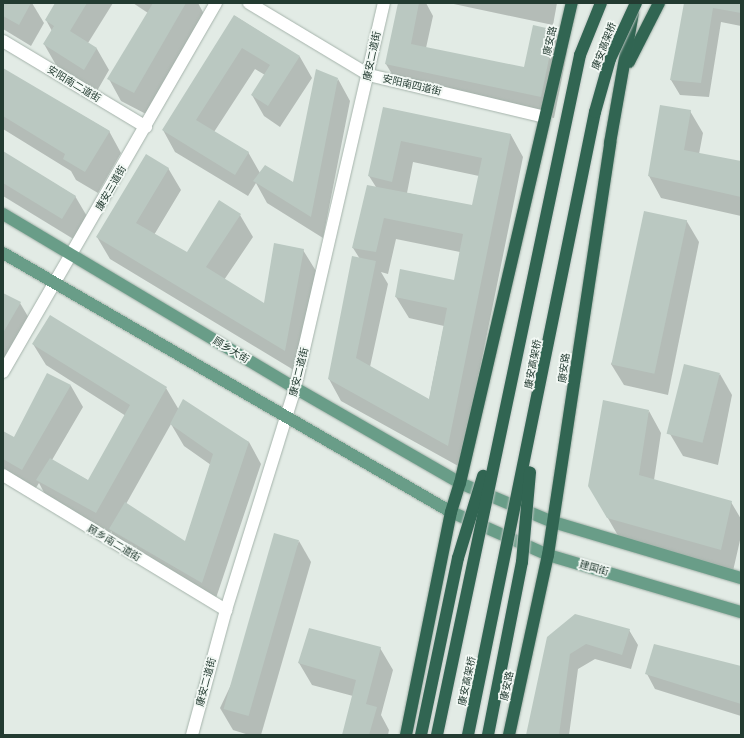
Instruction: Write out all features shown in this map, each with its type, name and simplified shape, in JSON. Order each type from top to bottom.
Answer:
[{"type":"highway","name":"康安路","points":[[406,735],[450,512],[460,483],[572,3]]},
{"type":"highway","name":"康安高架桥","points":[[437,735],[504,410],[580,55],[600,3]]},
{"type":"highway","name":"康安路","points":[[509,735],[548,555],[622,77],[636,3]]},
{"type":"highway","name":"康安高架桥","points":[[468,735],[534,422],[595,112],[610,59],[636,3]]},
{"type":"highway","points":[[622,77],[659,3]]},
{"type":"highway","points":[[421,735],[458,558],[504,410]]},
{"type":"highway","points":[[488,735],[522,562],[534,422]]},
{"type":"main road","name":"顾乡大街","points":[[3,214],[295,388],[460,483]]},
{"type":"main road","points":[[3,252],[286,418],[450,512]]},
{"type":"main road","points":[[460,483],[553,522],[741,578]]},
{"type":"main road","name":"建国街","points":[[450,512],[548,555],[741,612]]},
{"type":"street","name":"康安三道街","points":[[3,372],[56,283],[216,3]]},
{"type":"street","name":"安阳南四道街","points":[[250,3],[369,75],[545,117]]},
{"type":"street","name":"康安二道街","points":[[192,735],[226,610],[295,388],[369,75],[384,3]]},
{"type":"street","name":"安阳南二道街","points":[[3,40],[146,127]]},
{"type":"street","name":"顾乡南二道街","points":[[3,475],[226,610]]},
{"type":"building","points":[[3,3],[31,3],[19,25],[3,16]]},
{"type":"building","points":[[55,3],[87,3],[70,31],[97,48],[84,70],[43,44],[54,26],[45,20]]},
{"type":"building","points":[[153,3],[186,3],[134,93],[107,79]]},
{"type":"building","points":[[398,3],[419,3],[411,44],[524,67],[533,25],[555,30],[541,97],[385,64]]},
{"type":"building","points":[[684,3],[741,3],[741,13],[713,8],[701,83],[670,80]]},
{"type":"building","points":[[234,15],[300,56],[268,106],[251,95],[270,65],[242,48],[196,120],[249,152],[235,175],[162,130]]},
{"type":"building","points":[[3,68],[110,131],[85,172],[63,159],[65,154],[3,116]]},
{"type":"building","points":[[316,69],[338,78],[311,217],[253,181],[265,165],[293,182]]},
{"type":"building","points":[[660,105],[691,110],[684,150],[741,161],[741,197],[648,176]]},
{"type":"building","points":[[383,107],[511,134],[448,446],[328,379],[352,256],[376,261],[356,358],[429,399],[447,308],[395,297],[400,269],[454,280],[463,234],[384,218],[376,252],[352,248],[367,185],[472,205],[482,158],[401,141],[392,182],[368,176]]},
{"type":"building","points":[[3,151],[76,196],[62,219],[3,183]]},
{"type":"building","points":[[146,154],[169,168],[136,223],[187,252],[219,200],[241,214],[206,267],[264,303],[274,243],[304,249],[285,351],[96,237]]},
{"type":"building","points":[[644,211],[687,220],[654,374],[611,365]]},
{"type":"building","points":[[3,293],[21,302],[3,333]]},
{"type":"building","points":[[50,315],[167,387],[96,513],[36,480],[50,458],[88,480],[130,405],[32,344]]},
{"type":"building","points":[[684,364],[720,373],[702,443],[667,434]]},
{"type":"building","points":[[47,373],[71,385],[22,470],[3,459],[3,431],[14,437]]},
{"type":"building","points":[[183,399],[249,442],[202,583],[109,529],[125,502],[185,541],[213,454],[170,424]]},
{"type":"building","points":[[603,400],[649,410],[639,475],[732,501],[721,550],[607,518],[588,486]]},
{"type":"building","points":[[274,533],[299,540],[249,716],[224,709]]},
{"type":"building","points":[[575,614],[630,629],[622,655],[586,644],[570,654],[559,735],[526,735],[547,637]]},
{"type":"building","points":[[309,628],[381,647],[366,704],[377,707],[369,735],[342,735],[356,680],[298,663]]},
{"type":"building","points":[[654,644],[741,666],[741,704],[645,674]]}]
